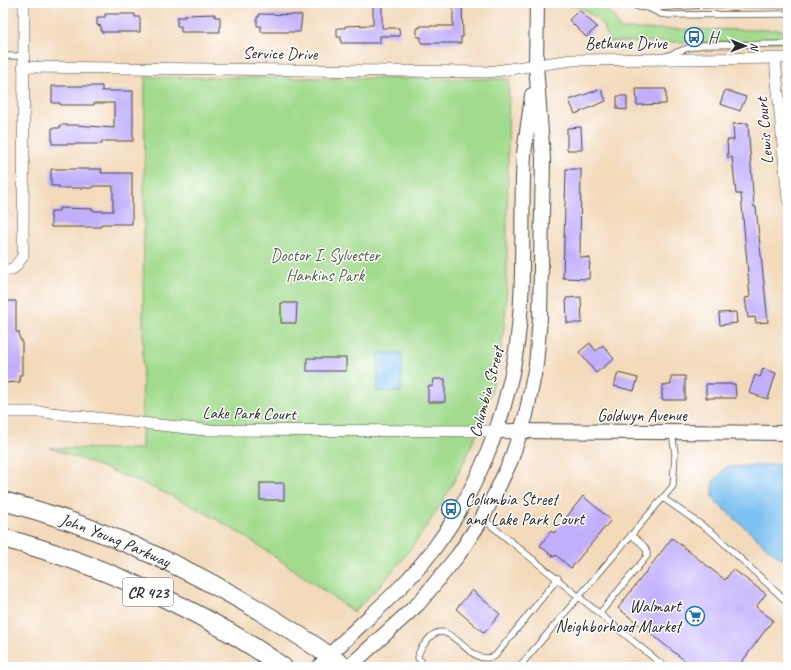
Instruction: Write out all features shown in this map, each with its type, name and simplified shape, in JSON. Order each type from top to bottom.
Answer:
[{"type":"main road","name":"John Young Parkway","points":[[6,503],[81,525],[160,558],[230,593],[300,635],[324,661],[345,667]]},
{"type":"main road","name":"John Young Parkway","points":[[3,538],[63,557],[114,576],[159,596],[209,622],[284,667]]},
{"type":"street","points":[[3,272],[14,268],[23,256],[24,3]]},
{"type":"street","name":"Columbia Street","points":[[349,667],[419,603],[459,554],[482,518],[510,460],[521,432],[536,365],[540,318],[543,159],[536,65],[537,3]]},
{"type":"street","name":"Bethune Drive","points":[[536,65],[572,60],[788,58]]},
{"type":"street","name":"Lewis Court","points":[[775,59],[788,200]]},
{"type":"street","name":"Columbia Street","points":[[324,661],[397,592],[420,568],[468,496],[496,431],[510,380],[519,327],[524,155],[536,65]]},
{"type":"street","name":"Service Drive","points":[[23,67],[488,72],[536,65]]},
{"type":"street","name":"Lake Park Court","points":[[3,412],[42,412],[205,430],[496,431]]},
{"type":"street","name":"Goldwyn Avenue","points":[[496,431],[788,433]]},
{"type":"lane","points":[[629,3],[638,7],[649,8],[721,4],[788,5]]},
{"type":"lane","points":[[649,8],[658,3]]},
{"type":"lane","points":[[649,8],[660,14],[668,15],[788,14]]},
{"type":"lane","points":[[657,59],[688,48],[702,45],[788,44]]},
{"type":"lane","points":[[3,56],[23,56]]},
{"type":"lane","points":[[519,667],[673,486],[675,453],[672,433]]},
{"type":"lane","points":[[663,498],[714,533],[788,603]]},
{"type":"lane","points":[[482,518],[558,578],[665,667]]},
{"type":"lane","points":[[600,613],[647,556],[648,551],[645,546],[631,535]]},
{"type":"lane","points":[[427,667],[418,658],[418,653],[428,639],[437,633],[443,632],[448,633],[472,655],[484,659],[490,659],[495,656],[558,578]]},
{"type":"green space","points":[[555,3],[599,3],[613,16],[620,29],[788,30],[788,42],[610,42],[602,25],[590,13],[574,6]]},
{"type":"green space","name":"Doctor I. Sylvester Hankins Park","points":[[145,77],[509,79],[506,299],[502,342],[488,403],[464,461],[434,516],[397,566],[354,612],[272,554],[208,514],[153,488],[50,448],[142,449]]},
{"type":"water","points":[[378,353],[402,353],[401,392],[378,392]]},
{"type":"water","points":[[788,464],[788,563],[771,551],[713,499],[713,482],[726,467]]},
{"type":"building","points":[[373,3],[382,3],[382,28],[399,28],[400,36],[380,36],[380,43],[341,43],[341,37],[337,37],[337,28],[345,28],[345,26],[373,25]]},
{"type":"building","points":[[453,3],[462,3],[463,37],[461,37],[461,43],[421,43],[421,37],[417,37],[417,28],[420,28],[420,26],[453,26]]},
{"type":"building","points":[[579,10],[597,27],[586,37],[569,20]]},
{"type":"building","points":[[105,14],[135,14],[135,17],[140,17],[140,32],[101,32],[101,26],[97,25],[97,17],[105,17]]},
{"type":"building","points":[[215,14],[215,17],[220,17],[220,32],[181,32],[181,26],[177,26],[177,17],[185,17],[185,15]]},
{"type":"building","points":[[259,14],[302,15],[300,32],[261,32],[261,26],[257,26],[257,17],[259,17]]},
{"type":"building","points":[[52,86],[102,86],[102,91],[133,91],[133,141],[102,141],[102,144],[52,144],[52,128],[60,128],[60,125],[114,128],[114,103],[94,103],[94,105],[60,105],[60,103],[52,103]]},
{"type":"building","points":[[601,89],[606,101],[575,114],[569,100]]},
{"type":"building","points":[[636,89],[666,89],[666,104],[637,105]]},
{"type":"building","points":[[725,90],[746,97],[740,111],[720,104]]},
{"type":"building","points":[[617,96],[627,96],[627,110],[617,109]]},
{"type":"building","points":[[748,123],[754,207],[756,207],[768,322],[756,323],[755,317],[748,318],[745,298],[750,297],[741,194],[736,194],[732,157],[728,158],[727,140],[734,140],[733,124]]},
{"type":"building","points":[[581,127],[582,150],[567,150],[567,128]]},
{"type":"building","points":[[51,169],[102,169],[101,173],[132,173],[132,224],[101,224],[101,227],[51,227],[51,211],[59,211],[59,208],[113,211],[113,186],[93,186],[93,188],[59,188],[59,186],[51,186]]},
{"type":"building","points":[[566,169],[581,169],[580,257],[590,258],[589,279],[563,278]]},
{"type":"building","points":[[581,297],[582,323],[567,323],[566,298]]},
{"type":"building","points":[[3,301],[16,301],[16,332],[19,332],[20,340],[22,340],[22,375],[19,375],[20,382],[3,383]]},
{"type":"building","points":[[281,303],[297,303],[296,323],[281,323]]},
{"type":"building","points":[[736,312],[737,323],[720,325],[719,313]]},
{"type":"building","points":[[590,343],[596,351],[603,345],[614,359],[596,373],[579,352]]},
{"type":"building","points":[[307,358],[346,358],[346,371],[307,371]]},
{"type":"building","points":[[763,369],[776,373],[768,399],[749,393],[755,375],[760,377]]},
{"type":"building","points":[[618,373],[638,378],[634,391],[614,386]]},
{"type":"building","points":[[671,376],[685,376],[685,400],[662,400],[662,385],[671,385]]},
{"type":"building","points":[[434,379],[445,379],[445,402],[428,402],[428,386],[433,386]]},
{"type":"building","points":[[706,384],[735,384],[736,398],[706,398]]},
{"type":"building","points":[[260,483],[284,483],[284,500],[260,500]]},
{"type":"building","points":[[583,496],[611,520],[571,568],[556,555],[554,557],[540,546],[551,531],[554,533]]},
{"type":"building","points":[[672,538],[725,580],[733,569],[766,594],[756,607],[773,620],[738,667],[693,667],[618,608]]},
{"type":"building","points":[[472,590],[500,614],[484,633],[456,609]]},
{"type":"place","name":"H","points":[[694,37]]},
{"type":"place","name":"Columbia Street and Lake Park Court","points":[[451,509]]},
{"type":"place","name":"Walmart Neighborhood Market","points":[[695,616]]}]
